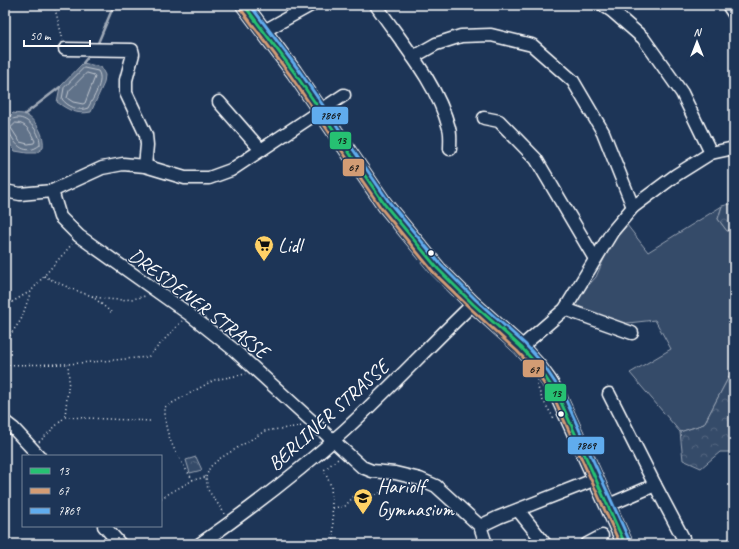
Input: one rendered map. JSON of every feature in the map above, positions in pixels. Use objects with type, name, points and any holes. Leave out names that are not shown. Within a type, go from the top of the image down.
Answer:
[{"type":"main road","points":[[244,5],[294,72],[385,205],[438,269],[473,304],[521,347],[549,381],[559,398],[609,505],[625,544]]},
{"type":"street","points":[[264,31],[311,5]]},
{"type":"street","points":[[376,5],[413,57],[440,104],[449,129],[450,149]]},
{"type":"street","points":[[603,5],[643,38],[682,92],[711,153]]},
{"type":"street","points":[[728,5],[734,14]]},
{"type":"street","points":[[413,57],[436,44],[461,36],[491,35],[532,45],[573,81],[603,132],[633,207]]},
{"type":"street","points":[[65,49],[132,50],[133,54],[126,80],[126,93],[146,135],[147,145],[145,166]]},
{"type":"street","points":[[5,191],[20,194],[52,191],[102,168],[123,164],[145,166],[185,178],[209,178],[231,170],[344,95]]},
{"type":"street","points":[[219,102],[261,150]]},
{"type":"street","points":[[484,118],[499,121],[536,159],[595,259]]},
{"type":"street","points":[[521,347],[565,309],[612,232],[633,207],[676,175],[711,153],[734,148]]},
{"type":"street","name":"DRESDENER STRASSE","points":[[52,191],[60,217],[78,236],[188,314],[233,349],[362,467],[372,471],[396,473],[420,479],[436,486],[480,526]]},
{"type":"street","name":"BERLINER STRASSE","points":[[200,544],[214,540],[232,522],[291,476],[333,440],[473,304]]},
{"type":"street","points":[[565,309],[632,333]]},
{"type":"street","points":[[609,394],[683,538]]},
{"type":"street","points":[[5,422],[14,429],[36,452]]},
{"type":"street","points":[[486,544],[480,526],[499,517],[596,479]]},
{"type":"street","points":[[609,505],[655,485]]},
{"type":"street","points":[[518,510],[545,544]]},
{"type":"street","points":[[105,527],[120,544]]},
{"type":"street","points":[[587,544],[602,536]]},
{"type":"path","points":[[54,5],[65,49]]},
{"type":"path","points":[[5,306],[31,291],[78,236]]},
{"type":"path","points":[[44,276],[77,291],[113,300],[131,300],[147,295],[155,290]]},
{"type":"path","points":[[5,342],[21,320],[31,291]]},
{"type":"path","points":[[91,295],[112,313]]},
{"type":"path","points":[[5,365],[68,364],[148,357],[188,314]]},
{"type":"path","points":[[36,452],[65,417],[69,380],[68,364]]},
{"type":"path","points":[[193,480],[174,447],[166,427],[165,407],[214,380],[249,374],[257,370]]},
{"type":"path","points":[[65,417],[150,421]]},
{"type":"path","points":[[232,522],[208,490],[206,477],[210,467],[219,459],[265,431],[305,425],[312,420]]},
{"type":"path","points":[[334,544],[331,486],[324,470],[346,453]]},
{"type":"path","points":[[162,497],[193,480],[206,477]]},
{"type":"path","points":[[333,508],[344,506],[355,495],[377,495],[381,492]]},
{"type":"green space","points":[[734,203],[734,229],[727,231],[718,219],[722,206]]},
{"type":"green space","points":[[722,206],[718,219],[727,231],[734,229],[734,367],[704,424],[680,432],[630,373],[671,349],[655,320],[619,324],[577,309],[576,299],[596,277],[610,245],[627,225],[648,252]]},
{"type":"green space","points":[[734,367],[734,452],[720,452],[701,468],[683,460],[680,432],[704,424]]},
{"type":"green space","points":[[196,457],[202,470],[190,473],[186,460]]},
{"type":"water","points":[[83,63],[101,67],[105,75],[104,83],[91,112],[86,113],[69,109],[57,102],[60,87]]},
{"type":"water","points":[[13,113],[26,115],[37,125],[43,139],[43,148],[36,153],[15,151],[7,140],[5,121]]},
{"type":"waterway","points":[[98,43],[114,5]]},
{"type":"waterway","points":[[83,63],[87,58]]},
{"type":"waterway","points":[[25,114],[60,87]]},
{"type":"transit line","name":"13","points":[[244,5],[294,72],[385,205],[438,269],[473,304],[521,347],[538,366],[559,398],[625,544]]},
{"type":"transit line","name":"7869","points":[[250,5],[298,69],[389,202],[442,266],[476,300],[525,344],[542,363],[564,396],[630,542]]},
{"type":"transit line","name":"67","points":[[240,8],[290,75],[381,208],[434,273],[517,351],[534,369],[555,400],[620,544]]},
{"type":"place","name":"Lidl","points":[[264,262]]},
{"type":"place","name":"Hariolf Gymnasium","points":[[363,515]]}]
